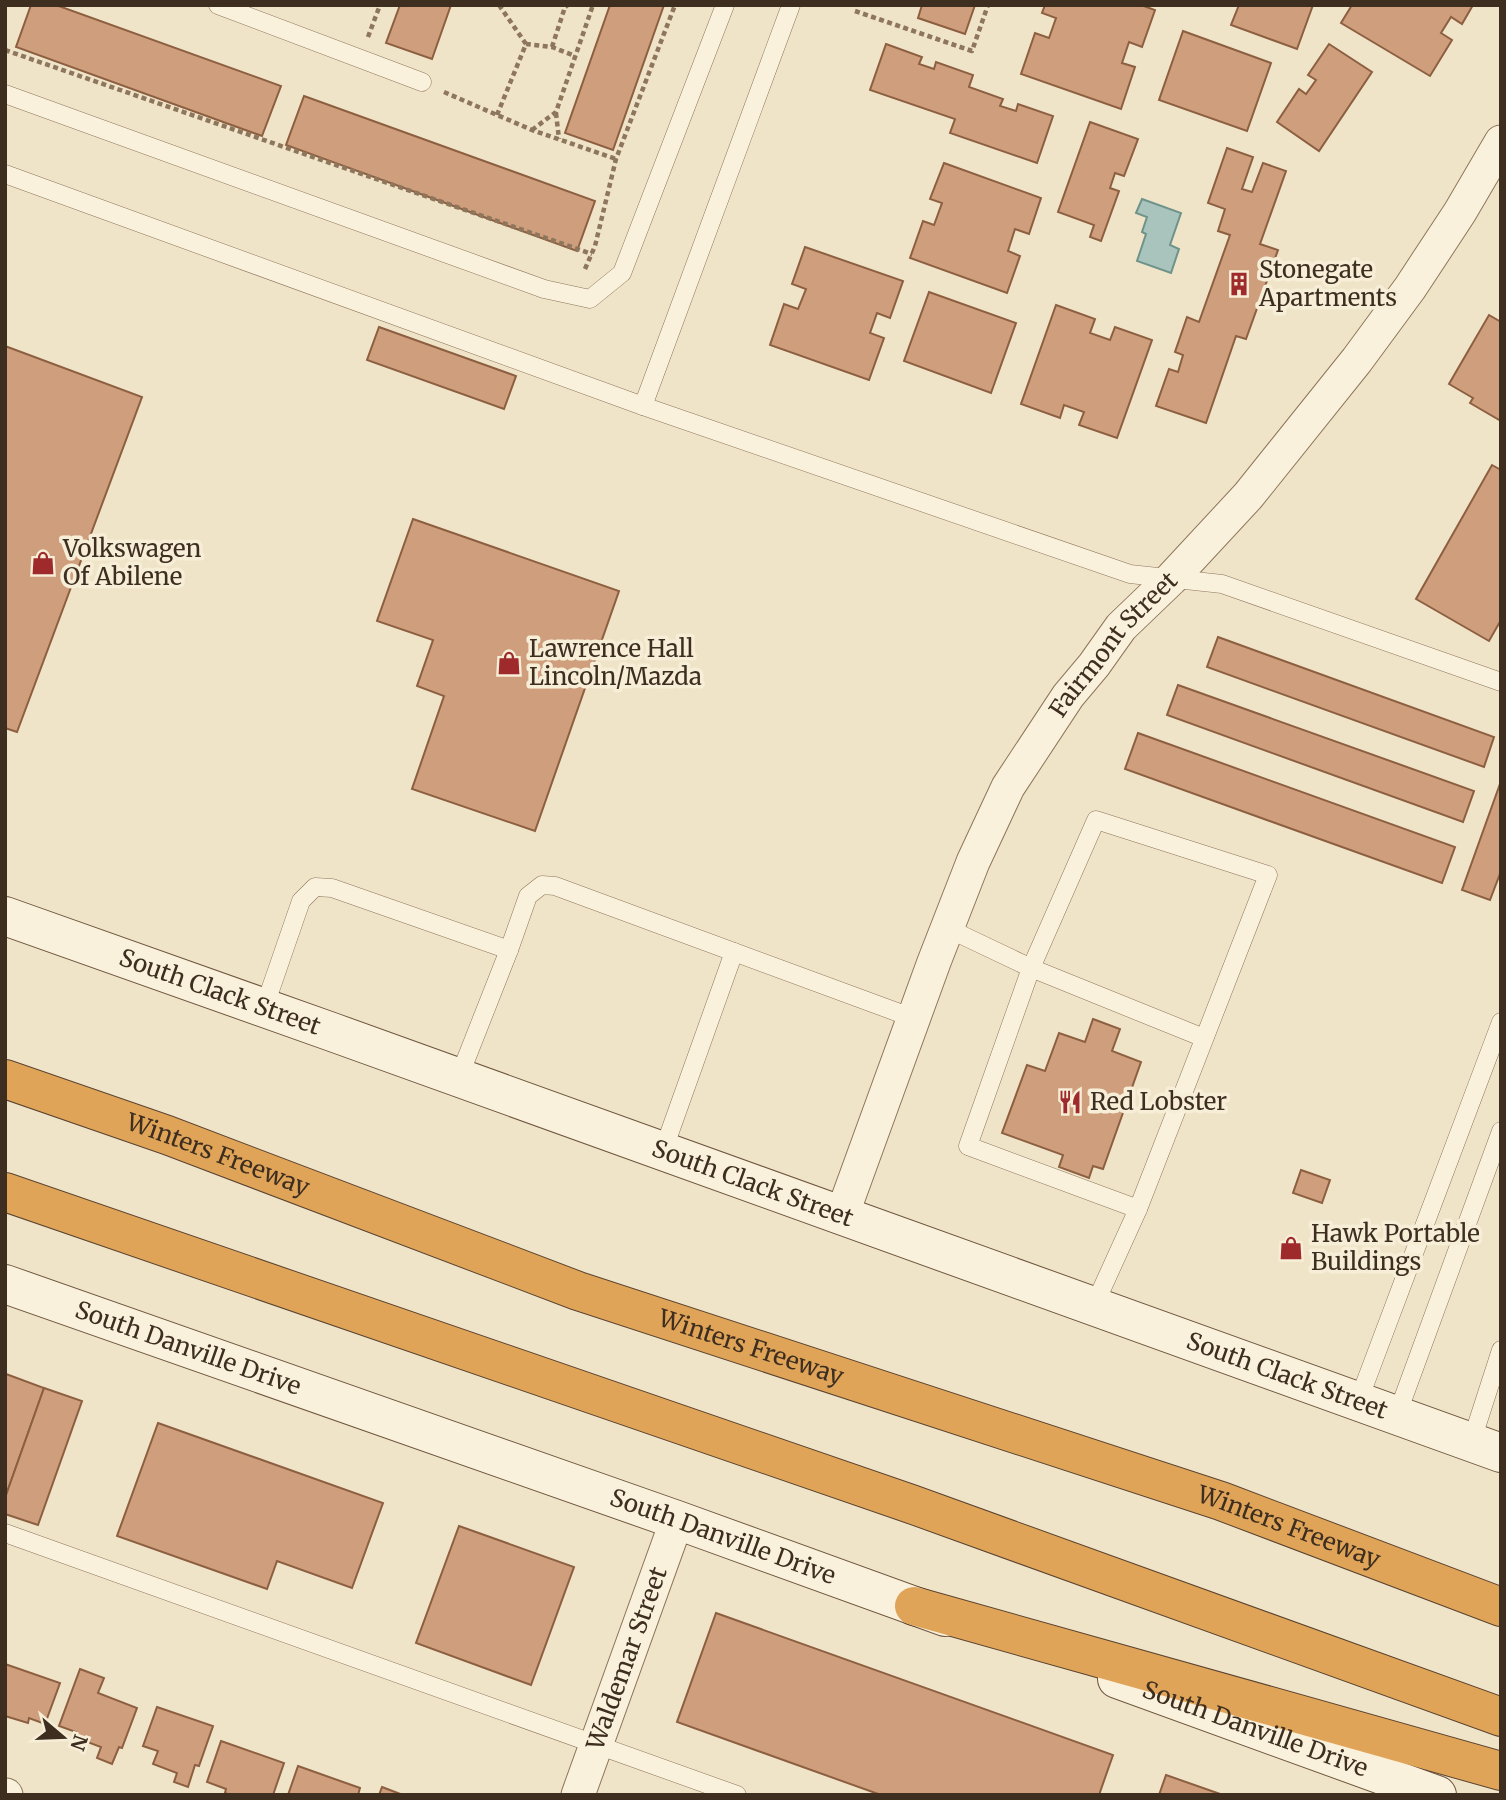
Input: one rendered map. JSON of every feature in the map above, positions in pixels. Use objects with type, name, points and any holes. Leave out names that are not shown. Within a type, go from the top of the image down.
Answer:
[{"type":"highway","name":"Winters Freeway","points":[[5,1079],[167,1135],[578,1291],[1221,1501],[1501,1607]]},
{"type":"highway","points":[[5,1192],[911,1504],[1501,1717]]},
{"type":"highway","points":[[914,1606],[1501,1771]]},
{"type":"main road","name":"South Clack Street","points":[[5,916],[1486,1448]]},
{"type":"main road","name":"South Danville Drive","points":[[5,1284],[677,1520],[1437,1795]]},
{"type":"street","name":"Fairmont Street","points":[[842,1215],[972,862],[1008,787],[1068,696],[1121,627],[1171,579],[1248,496],[1357,360],[1410,288],[1498,154]]},
{"type":"street","name":"Waldemar Street","points":[[578,1795],[677,1520]]},
{"type":"lane","points":[[218,5],[422,82]]},
{"type":"lane","points":[[5,94],[544,289],[590,299],[622,273],[725,5]]},
{"type":"lane","points":[[643,406],[791,5]]},
{"type":"lane","points":[[5,174],[643,406],[1130,574],[1222,584],[1501,682]]},
{"type":"lane","points":[[1094,1306],[1138,1209],[1268,875],[1096,820],[1031,968],[968,1146],[1138,1209]]},
{"type":"lane","points":[[459,1077],[528,896],[542,885],[555,886],[913,1018]]},
{"type":"lane","points":[[264,1008],[300,901],[315,887],[332,888],[509,950]]},
{"type":"lane","points":[[947,928],[1031,968],[1204,1038]]},
{"type":"lane","points":[[663,1151],[734,952]]},
{"type":"lane","points":[[1358,1402],[1501,1022]]},
{"type":"lane","points":[[1397,1415],[1501,1131]]},
{"type":"lane","points":[[1486,1448],[1501,1350]]},
{"type":"lane","points":[[5,1533],[737,1795]]},
{"type":"path","points":[[499,5],[526,44],[552,47],[575,56]]},
{"type":"path","points":[[559,139],[556,112],[593,5]]},
{"type":"path","points":[[574,295],[592,254],[615,159],[675,5]]},
{"type":"path","points":[[855,11],[972,51],[988,5]]},
{"type":"path","points":[[552,47],[566,6]]},
{"type":"path","points":[[496,115],[526,44]]},
{"type":"path","points":[[5,50],[592,254]]},
{"type":"path","points":[[422,82],[532,131],[615,159]]},
{"type":"path","points":[[532,131],[556,112]]},
{"type":"water","points":[[1142,199],[1181,213],[1170,245],[1179,249],[1171,273],[1137,261],[1146,234],[1142,232],[1147,217],[1136,213]]},
{"type":"building","points":[[31,5],[56,5],[281,86],[262,136],[16,47]]},
{"type":"building","points":[[400,5],[451,5],[432,59],[386,43]]},
{"type":"building","points":[[610,5],[664,5],[613,150],[565,133]]},
{"type":"building","points":[[922,5],[975,5],[965,34],[918,18]]},
{"type":"building","points":[[1045,5],[1141,5],[1155,10],[1142,47],[1129,42],[1122,63],[1135,67],[1121,109],[1021,74],[1035,33],[1049,38],[1056,18],[1042,13]]},
{"type":"building","points":[[1239,5],[1313,5],[1297,49],[1231,25]]},
{"type":"building","points":[[1352,5],[1473,5],[1462,24],[1451,17],[1441,33],[1452,40],[1430,76],[1341,23]]},
{"type":"building","points":[[1183,31],[1271,63],[1247,131],[1159,100]]},
{"type":"building","points":[[886,44],[922,57],[919,64],[934,69],[936,62],[973,75],[969,87],[1003,99],[1000,106],[1016,111],[1018,104],[1053,116],[1037,163],[950,133],[955,119],[870,90]]},
{"type":"building","points":[[1329,44],[1372,72],[1319,151],[1277,122],[1299,89],[1306,94],[1316,80],[1308,75]]},
{"type":"building","points":[[304,96],[595,201],[577,251],[286,145]]},
{"type":"building","points":[[1090,122],[1138,139],[1124,176],[1115,173],[1110,188],[1119,191],[1101,241],[1090,237],[1094,225],[1058,212]]},
{"type":"building","name":"Stonegate Apartments","points":[[1227,148],[1253,157],[1242,189],[1252,192],[1263,163],[1286,171],[1260,244],[1278,250],[1246,339],[1236,336],[1206,423],[1156,406],[1169,369],[1178,372],[1183,355],[1175,352],[1187,317],[1199,322],[1230,235],[1218,231],[1225,209],[1208,203]]},
{"type":"building","points":[[944,163],[1041,198],[1029,234],[1015,229],[1008,251],[1020,256],[1007,293],[910,258],[923,221],[934,225],[942,203],[930,199]]},
{"type":"building","points":[[805,247],[903,281],[890,318],[877,313],[870,333],[884,338],[869,380],[770,345],[784,304],[798,309],[806,289],[792,284]]},
{"type":"building","points":[[929,292],[1016,323],[991,393],[904,361]]},
{"type":"building","points":[[1056,305],[1095,319],[1090,333],[1110,340],[1115,327],[1152,340],[1117,438],[1079,425],[1084,412],[1064,405],[1060,418],[1021,404]]},
{"type":"building","points":[[1489,315],[1501,322],[1501,421],[1470,403],[1473,398],[1449,384]]},
{"type":"building","points":[[379,327],[516,376],[504,409],[367,360]]},
{"type":"building","name":"Volkswagen Of Abilene","points":[[5,346],[142,397],[17,732],[5,728]]},
{"type":"building","points":[[1492,465],[1501,470],[1501,620],[1489,641],[1416,599]]},
{"type":"building","name":"Lawrence Hall Lincoln/Mazda","points":[[413,519],[619,591],[535,831],[412,789],[444,696],[417,686],[433,640],[377,621]]},
{"type":"building","points":[[1218,637],[1494,737],[1484,767],[1207,667]]},
{"type":"building","points":[[1178,685],[1474,791],[1463,822],[1167,715]]},
{"type":"building","points":[[1138,733],[1455,847],[1442,883],[1125,769]]},
{"type":"building","points":[[1501,781],[1501,871],[1490,900],[1462,890]]},
{"type":"building","name":"Red Lobster","points":[[1093,1019],[1120,1029],[1112,1051],[1141,1062],[1103,1169],[1093,1166],[1089,1178],[1059,1167],[1063,1155],[1002,1133],[1027,1065],[1045,1071],[1059,1033],[1085,1042]]},
{"type":"building","points":[[1301,1170],[1330,1180],[1322,1203],[1293,1193]]},
{"type":"building","points":[[6,1374],[44,1388],[5,1498],[5,1377]]},
{"type":"building","points":[[44,1388],[82,1401],[38,1525],[5,1514],[5,1498]]},
{"type":"building","points":[[158,1423],[383,1503],[352,1588],[277,1561],[267,1589],[117,1536]]},
{"type":"building","points":[[459,1526],[574,1567],[531,1685],[416,1643]]},
{"type":"building","points":[[716,1613],[1113,1755],[1099,1795],[881,1795],[677,1722]]},
{"type":"building","points":[[5,1664],[60,1683],[45,1724],[29,1718],[28,1723],[5,1716]]},
{"type":"building","points":[[80,1669],[104,1678],[98,1693],[137,1708],[122,1748],[119,1747],[112,1764],[97,1758],[101,1747],[74,1737],[76,1732],[59,1726]]},
{"type":"building","points":[[157,1707],[213,1726],[199,1766],[195,1765],[188,1787],[174,1782],[177,1773],[153,1764],[158,1751],[143,1746]]},
{"type":"building","points":[[221,1741],[284,1763],[273,1795],[230,1795],[225,1793],[226,1789],[207,1782]]},
{"type":"building","points":[[298,1766],[360,1788],[358,1795],[288,1795]]},
{"type":"building","points":[[1166,1775],[1223,1795],[1159,1795]]},
{"type":"building","points":[[382,1787],[403,1795],[379,1795]]},
{"type":"place","name":"Stonegate Apartments","points":[[1239,284]]},
{"type":"place","name":"Volkswagen Of Abilene","points":[[43,563]]},
{"type":"place","name":"Lawrence Hall Lincoln/Mazda","points":[[509,663]]},
{"type":"place","name":"Red Lobster","points":[[1070,1102]]},
{"type":"place","name":"Hawk Portable Buildings","points":[[1291,1248]]}]
